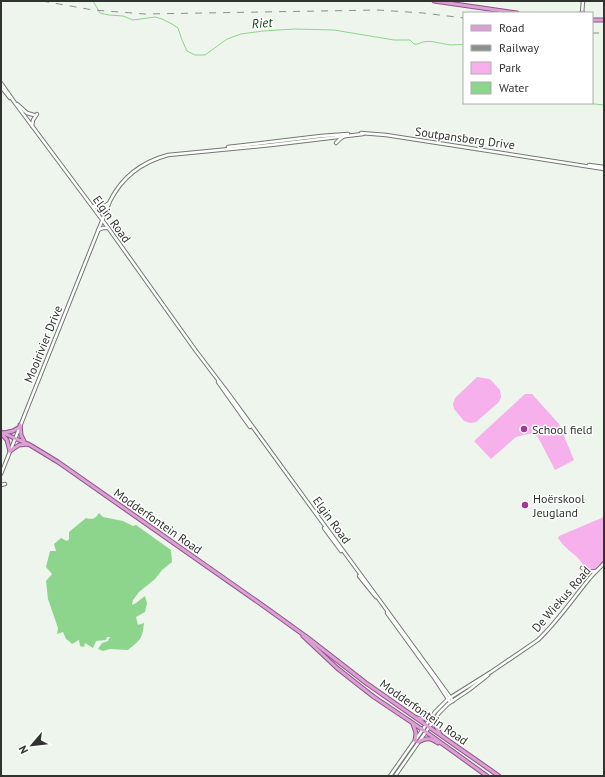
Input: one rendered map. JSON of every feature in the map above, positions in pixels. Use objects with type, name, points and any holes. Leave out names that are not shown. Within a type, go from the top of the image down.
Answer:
[{"type":"main road","points":[[434,1],[510,12]]},
{"type":"main road","points":[[593,20],[604,20]]},
{"type":"main road","points":[[24,442],[21,435],[20,426],[12,431],[2,432],[7,440],[10,451],[19,446],[28,444]]},
{"type":"main road","name":"Modderfontein Road","points":[[2,432],[15,437],[58,462],[265,607],[308,638],[350,672],[499,776]]},
{"type":"main road","name":"Modderfontein Road","points":[[300,633],[346,675],[374,697],[424,730],[488,776]]},
{"type":"main road","points":[[415,718],[423,719],[433,717],[437,730],[442,737]]},
{"type":"main road","points":[[412,722],[416,733],[417,742],[432,739],[464,759]]},
{"type":"street","points":[[582,12],[583,1]]},
{"type":"street","name":"Elgin Road","points":[[1,83],[109,229],[229,398],[451,701]]},
{"type":"street","name":"Elgin Road","points":[[1,87],[12,99]]},
{"type":"street","points":[[15,103],[28,113],[35,114],[32,126]]},
{"type":"street","name":"Soutpansberg Drive","points":[[102,220],[116,190],[124,180],[137,169],[157,158],[168,155],[242,146],[363,134]]},
{"type":"street","name":"Soutpansberg Drive","points":[[247,146],[328,136],[363,134],[386,135],[604,168]]},
{"type":"street","points":[[336,143],[345,136]]},
{"type":"street","points":[[91,205],[99,208],[103,207],[110,201]]},
{"type":"street","name":"Mooirivier Drive","points":[[1,474],[102,220]]},
{"type":"street","points":[[98,230],[103,228],[109,229]]},
{"type":"street","name":"Elgin Road","points":[[196,351],[383,605],[449,698]]},
{"type":"street","points":[[224,397],[229,398]]},
{"type":"street","points":[[1,485],[5,484]]},
{"type":"street","name":"De Wiekus Road","points":[[417,742],[439,707],[449,698],[491,672],[541,637],[604,563]]},
{"type":"street","points":[[582,568],[590,572],[597,571]]},
{"type":"street","name":"De Wiekus Road","points":[[433,717],[451,701],[478,683],[491,672]]},
{"type":"street","points":[[390,776],[417,742]]},
{"type":"street","points":[[395,776],[417,742]]},
{"type":"green space","points":[[477,377],[490,379],[500,390],[501,397],[499,402],[476,422],[470,423],[464,421],[454,409],[453,404],[455,398]]},
{"type":"green space","name":"School field","points":[[525,394],[532,394],[559,424],[574,460],[555,470],[538,437],[532,433],[516,437],[491,459],[474,441]]},
{"type":"green space","points":[[604,517],[604,561],[596,570],[591,571],[564,546],[558,538],[559,536]]},
{"type":"water","points":[[99,513],[103,517],[123,521],[133,526],[136,525],[171,550],[172,562],[139,592],[133,600],[132,605],[145,596],[147,603],[145,612],[136,617],[138,625],[144,623],[141,636],[138,641],[128,650],[110,649],[103,651],[98,649],[102,643],[108,641],[110,637],[107,637],[106,640],[96,641],[93,648],[85,643],[84,647],[80,646],[79,640],[72,644],[66,639],[63,632],[57,634],[58,628],[48,599],[46,581],[52,574],[46,567],[50,551],[56,551],[54,544],[61,538],[67,541],[69,539],[69,532],[86,518],[94,518]]},
{"type":"waterway","name":"Riet","points":[[93,1],[100,13],[123,16],[133,20],[155,17],[172,24],[178,28],[187,51],[195,55],[205,55],[227,39],[241,34],[294,29],[334,30],[394,40],[410,40],[414,44],[430,41],[451,45],[463,45]]},
{"type":"waterway","name":"Riet","points":[[593,104],[604,105]]},
{"type":"railway","points":[[42,1],[93,10],[145,14],[378,10],[463,18]]},
{"type":"railway","points":[[593,33],[604,33]]},
{"type":"place","name":"School field","points":[[524,429]]},
{"type":"place","name":"Hoërskool Jeugland","points":[[525,505]]}]
